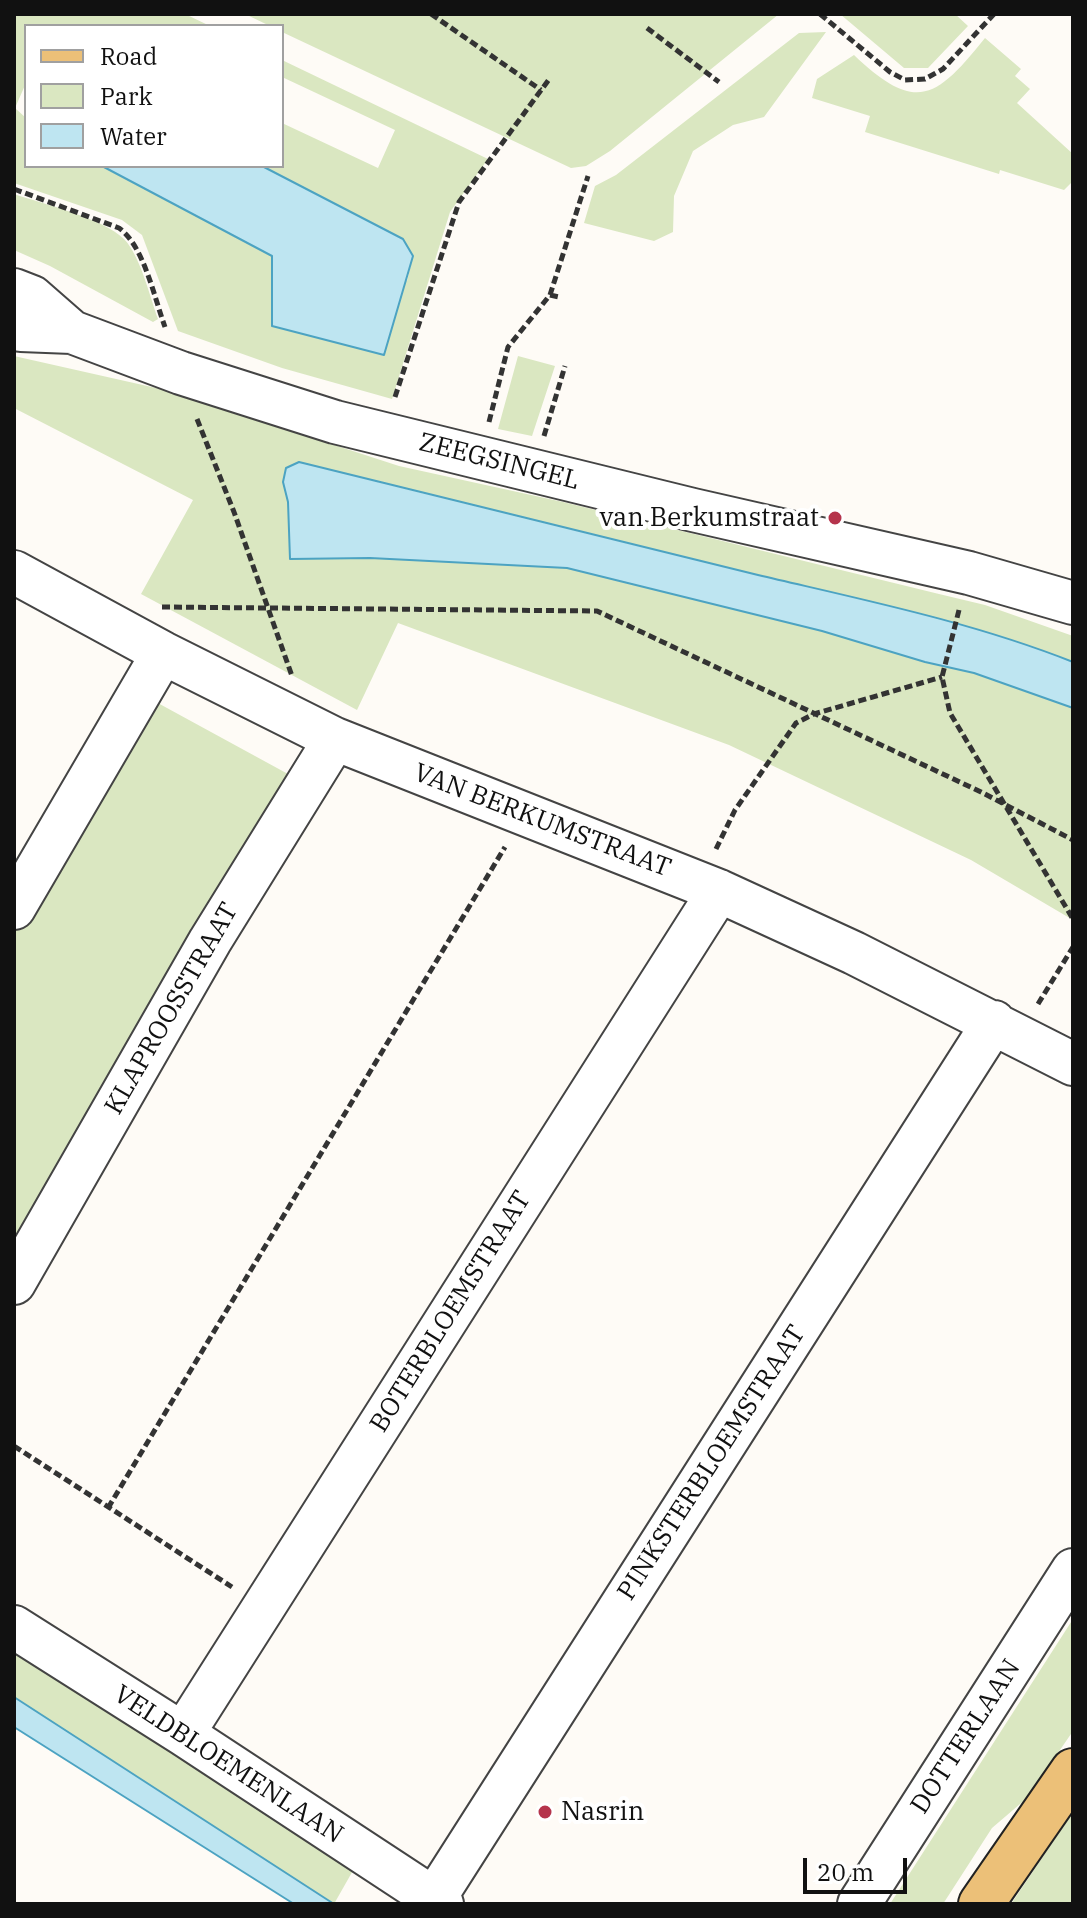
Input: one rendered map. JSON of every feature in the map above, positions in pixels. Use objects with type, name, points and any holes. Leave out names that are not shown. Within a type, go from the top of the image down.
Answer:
[{"type":"main road","points":[[981,1904],[1073,1771]]},
{"type":"street","name":"ZEEGSINGEL","points":[[14,290],[32,297],[72,332]]},
{"type":"street","name":"ZEEGSINGEL","points":[[14,327],[72,332],[181,373],[335,422],[969,573],[1073,603]]},
{"type":"street","name":"VAN BERKUMSTRAAT","points":[[14,572],[163,653],[324,733],[709,887],[854,953],[1073,1064]]},
{"type":"street","points":[[14,908],[163,653]]},
{"type":"street","name":"KLAPROOSSTRAAT","points":[[14,1283],[210,941],[324,733]]},
{"type":"street","name":"BOTERBLOEMSTRAAT","points":[[183,1734],[709,887]]},
{"type":"street","name":"PINKSTERBLOEMSTRAAT","points":[[436,1902],[1007,1029]]},
{"type":"street","name":"DOTTERLAAN","points":[[859,1904],[1073,1570]]},
{"type":"street","name":"VELDBLOEMENLAAN","points":[[14,1627],[183,1734],[436,1902]]},
{"type":"path","points":[[431,14],[541,90]]},
{"type":"path","points":[[820,14],[890,72],[905,80],[925,79],[943,69],[994,14]]},
{"type":"path","points":[[647,28],[719,82]]},
{"type":"path","points":[[384,434],[459,202],[550,78]]},
{"type":"path","points":[[481,458],[508,347],[550,295],[588,176]]},
{"type":"path","points":[[14,189],[119,228],[129,235],[137,248],[267,609],[324,733]]},
{"type":"path","points":[[550,295],[559,297]]},
{"type":"path","points":[[533,471],[565,366]]},
{"type":"path","points":[[960,605],[942,677],[950,713],[1073,919]]},
{"type":"path","points":[[155,606],[597,611],[1004,804],[1073,840]]},
{"type":"path","points":[[709,887],[735,810],[796,723],[814,714],[942,677]]},
{"type":"path","points":[[108,1508],[525,814]]},
{"type":"path","points":[[1007,1029],[1073,947]]},
{"type":"path","points":[[14,1446],[263,1607]]},
{"type":"green space","points":[[14,14],[185,14],[206,24],[24,24],[24,88],[15,108],[24,116],[24,168],[106,168],[272,256],[407,281],[413,256],[403,239],[266,168],[284,168],[284,124],[378,168],[395,130],[284,78],[284,61],[488,159],[450,212],[392,399],[282,368],[178,331],[142,235],[122,220],[14,183]]},
{"type":"green space","points":[[245,14],[779,14],[610,151],[586,166],[571,168],[284,33],[284,24],[266,24]]},
{"type":"green space","points":[[840,14],[955,14],[968,26],[928,68],[904,68]]},
{"type":"green space","points":[[826,32],[764,117],[733,125],[693,151],[674,196],[673,232],[654,241],[584,223],[595,186],[616,175],[799,33]]},
{"type":"green space","points":[[985,38],[1021,69],[1015,76],[1030,89],[1017,103],[1073,154],[1073,181],[1064,190],[1000,170],[999,174],[865,132],[870,116],[812,98],[817,79],[854,55],[894,86],[910,92],[924,92],[953,75]]},
{"type":"green space","points":[[14,194],[88,218],[124,239],[140,266],[158,319],[153,322],[14,250]]},
{"type":"green space","points":[[14,356],[165,390],[399,466],[563,502],[985,605],[1073,636],[1073,662],[996,635],[917,613],[300,462],[286,468],[283,482],[288,502],[291,559],[370,558],[567,568],[822,631],[925,662],[974,673],[1073,708],[1073,920],[971,860],[729,745],[398,623],[357,710],[141,594],[193,500],[14,408]]},
{"type":"green space","points":[[518,356],[555,366],[532,436],[498,429]]},
{"type":"green space","points":[[145,696],[288,774],[288,780],[14,1266],[14,930]]},
{"type":"green space","points":[[1073,1619],[1073,1731],[1027,1798],[992,1828],[943,1904],[890,1904]]},
{"type":"green space","points":[[14,1648],[355,1867],[334,1904],[14,1697]]},
{"type":"green space","points":[[1073,1812],[1073,1904],[1011,1904]]},
{"type":"water","points":[[106,168],[266,168],[403,239],[413,256],[384,355],[272,326],[272,256]]},
{"type":"water","points":[[299,462],[878,603],[996,635],[1073,662],[1073,708],[974,673],[925,662],[822,631],[567,568],[370,558],[290,559],[288,502],[283,482],[286,468]]},
{"type":"water","points":[[14,1697],[334,1904],[294,1904],[14,1727]]},
{"type":"place","name":"van Berkumstraat","points":[[835,518]]},
{"type":"place","name":"Nasrin","points":[[545,1812]]}]
